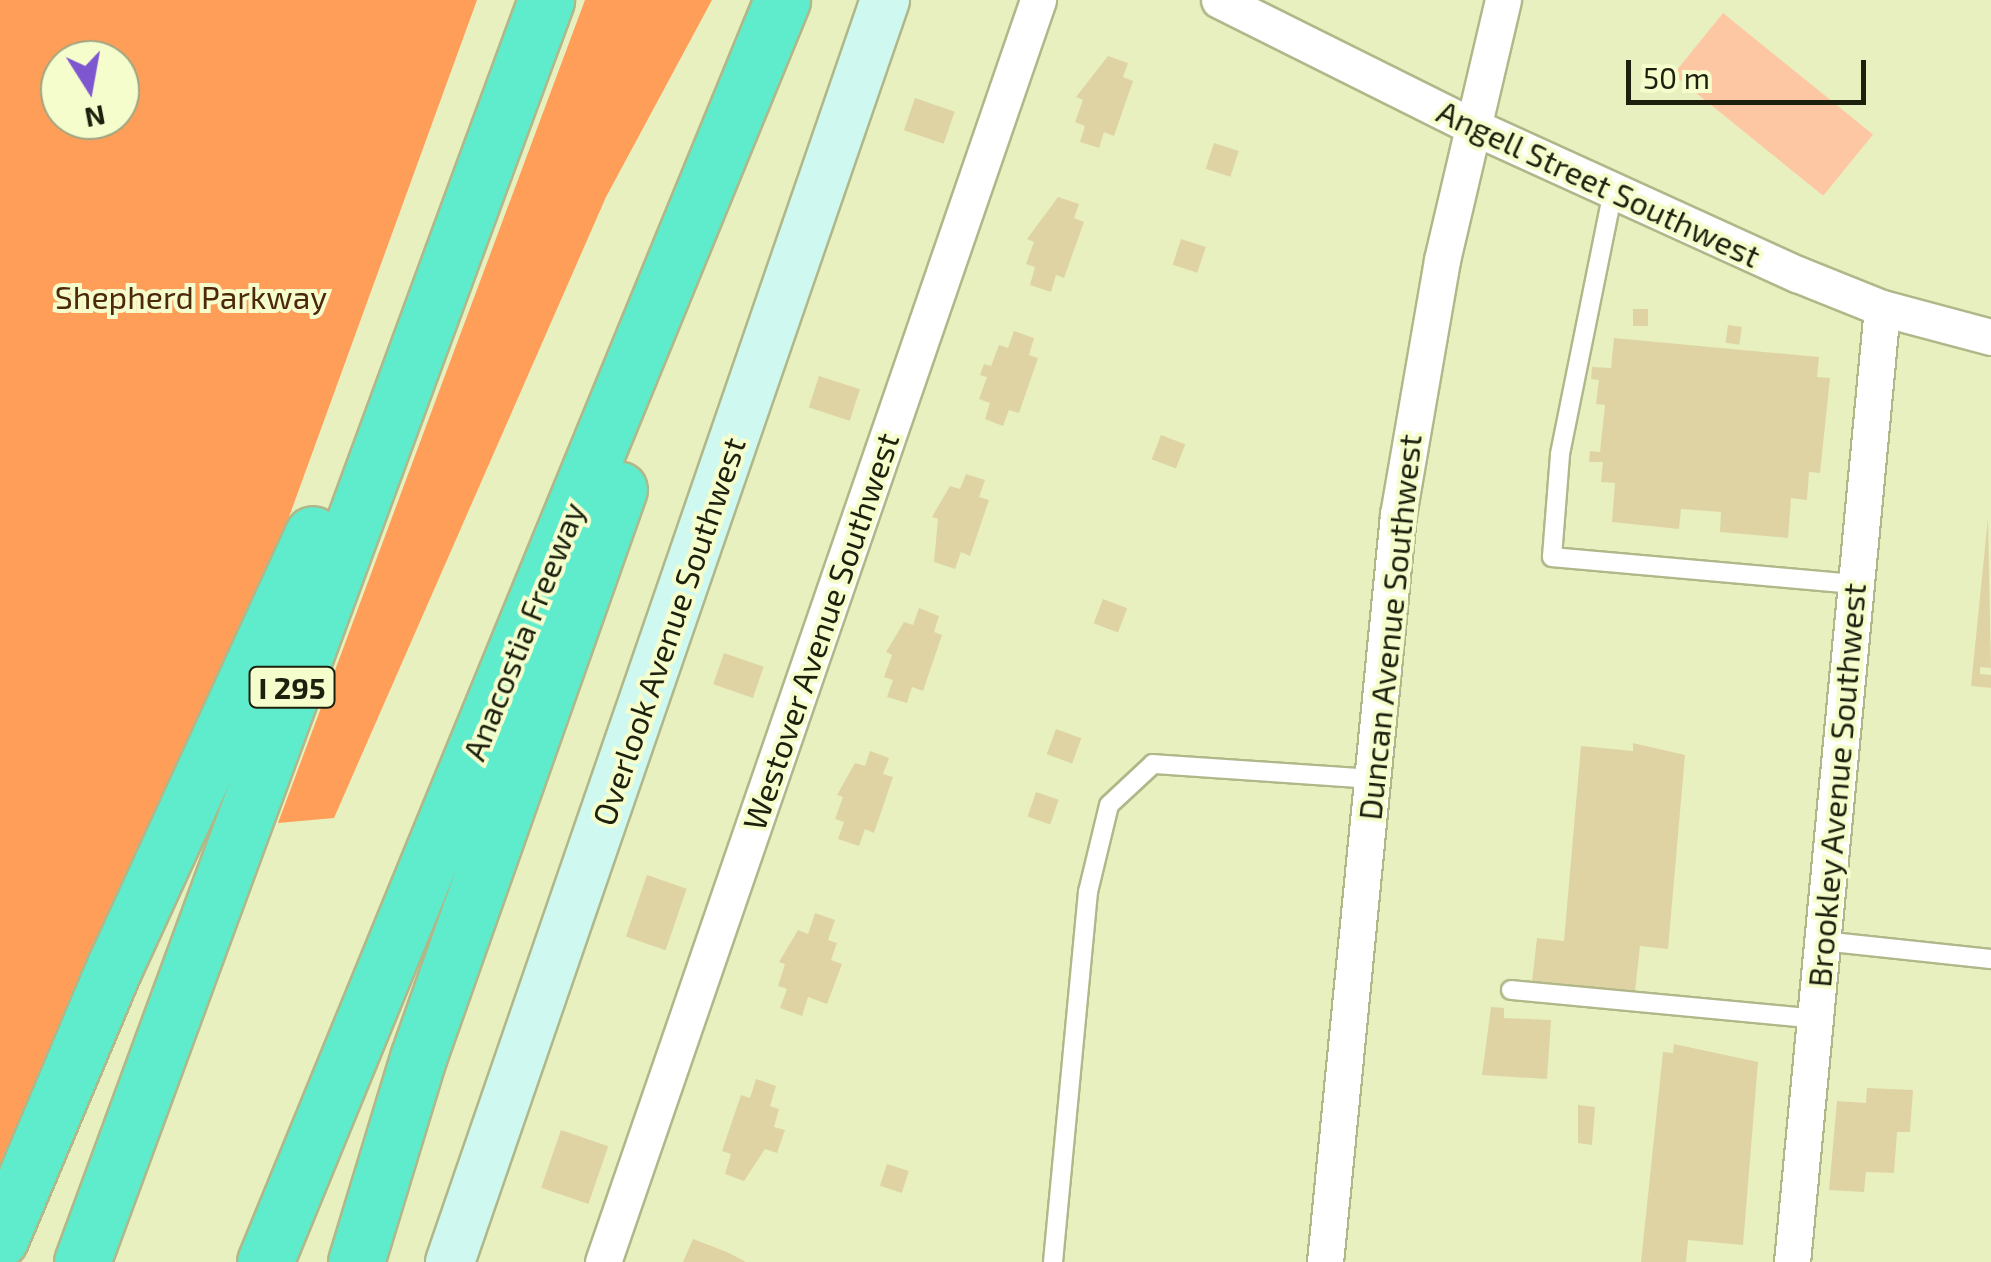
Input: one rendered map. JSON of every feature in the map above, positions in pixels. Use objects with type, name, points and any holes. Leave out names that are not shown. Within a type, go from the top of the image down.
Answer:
[{"type":"highway","name":"I 295","points":[[82,1262],[546,0]]},
{"type":"highway","name":"Anacostia Freeway","points":[[266,1262],[782,0]]},
{"type":"highway","points":[[0,1240],[114,968],[314,531],[404,306],[504,114]]},
{"type":"highway","points":[[356,1262],[418,1058],[643,423],[682,242]]},
{"type":"street","name":"Overlook Avenue Southwest","points":[[450,1262],[885,0]]},
{"type":"street","name":"Westover Avenue Southwest","points":[[603,1262],[1038,0]]},
{"type":"street","name":"Angell Street Southwest","points":[[1219,0],[1474,127],[1882,308],[1991,338]]},
{"type":"street","name":"Duncan Avenue Southwest","points":[[1325,1262],[1371,779],[1415,403],[1503,0]]},
{"type":"street","name":"Brookley Avenue Southwest","points":[[1792,1262],[1882,308]]},
{"type":"lane","points":[[1613,190],[1560,455],[1552,557],[1854,584]]},
{"type":"lane","points":[[1053,1262],[1088,892],[1109,805],[1153,764],[1371,779]]},
{"type":"lane","points":[[1822,941],[1991,958]]},
{"type":"lane","points":[[1511,990],[1815,1019]]},
{"type":"shaded area","points":[[1723,13],[1873,134],[1823,196],[1673,74]]},
{"type":"green space","name":"Shepherd Parkway","points":[[0,0],[477,0],[18,1262],[0,1262]]},
{"type":"green space","points":[[585,0],[712,0],[606,197],[334,818],[278,823]]},
{"type":"building","points":[[1108,56],[1128,63],[1123,77],[1133,81],[1114,136],[1104,132],[1099,148],[1080,142],[1085,126],[1075,122],[1083,100],[1076,97]]},
{"type":"building","points":[[915,98],[955,112],[944,144],[904,130]]},
{"type":"building","points":[[1214,143],[1239,151],[1230,177],[1206,169]]},
{"type":"building","points":[[1058,197],[1079,204],[1074,218],[1084,222],[1064,278],[1056,275],[1051,292],[1030,285],[1035,267],[1026,264],[1034,242],[1027,239]]},
{"type":"building","points":[[1181,239],[1206,247],[1197,273],[1173,265]]},
{"type":"building","points":[[1633,309],[1648,309],[1648,326],[1633,326]]},
{"type":"building","points":[[1728,325],[1742,327],[1739,345],[1725,343]]},
{"type":"building","points":[[1014,331],[1034,338],[1029,355],[1038,358],[1019,413],[1009,410],[1003,426],[985,419],[990,403],[979,399],[987,377],[980,375],[984,364],[991,366],[999,345],[1008,348]]},
{"type":"building","points":[[1614,338],[1819,357],[1817,377],[1830,378],[1820,473],[1809,472],[1807,500],[1791,498],[1788,538],[1720,532],[1721,512],[1681,509],[1679,529],[1612,522],[1615,483],[1601,482],[1603,462],[1589,462],[1590,451],[1600,452],[1605,405],[1596,404],[1599,380],[1591,379],[1592,367],[1611,368]]},
{"type":"building","points":[[819,376],[860,389],[850,421],[809,407]]},
{"type":"building","points":[[1161,435],[1185,444],[1176,469],[1152,459]]},
{"type":"building","points":[[966,474],[985,480],[979,497],[989,500],[970,556],[961,552],[955,569],[934,562],[938,519],[932,517],[950,486],[960,489]]},
{"type":"building","points":[[1988,518],[1991,668],[1980,667],[1980,674],[1991,675],[1991,688],[1971,686]]},
{"type":"building","points":[[1103,599],[1127,608],[1118,633],[1094,623]]},
{"type":"building","points":[[919,608],[939,616],[934,632],[942,635],[923,691],[912,687],[907,703],[887,697],[893,680],[884,677],[892,655],[886,652],[904,622],[913,625]]},
{"type":"building","points":[[724,653],[764,667],[753,698],[713,684]]},
{"type":"building","points":[[1056,729],[1081,738],[1072,764],[1047,754]]},
{"type":"building","points":[[1633,743],[1685,755],[1668,949],[1640,946],[1635,992],[1532,982],[1537,938],[1564,941],[1581,746],[1633,751]]},
{"type":"building","points":[[870,751],[889,758],[883,774],[893,777],[874,833],[865,829],[859,846],[838,839],[844,822],[835,819],[843,797],[837,795],[855,763],[865,766]]},
{"type":"building","points":[[1036,792],[1059,800],[1050,824],[1028,817]]},
{"type":"building","points":[[647,875],[687,889],[666,950],[626,936]]},
{"type":"building","points":[[815,913],[835,920],[828,940],[837,943],[831,960],[842,964],[827,1004],[808,997],[802,1016],[780,1008],[787,989],[778,986],[785,964],[779,962],[798,930],[808,934]]},
{"type":"building","points":[[1491,1007],[1504,1008],[1504,1018],[1551,1020],[1547,1079],[1482,1075]]},
{"type":"building","points":[[1674,1044],[1758,1062],[1743,1245],[1688,1240],[1686,1262],[1641,1262],[1663,1052],[1673,1053]]},
{"type":"building","points":[[756,1079],[776,1086],[770,1106],[779,1109],[774,1127],[785,1130],[777,1153],[765,1149],[744,1181],[725,1174],[731,1154],[722,1151],[741,1095],[750,1098]]},
{"type":"building","points":[[1867,1088],[1913,1090],[1910,1132],[1897,1132],[1894,1173],[1866,1172],[1864,1192],[1829,1190],[1837,1101],[1866,1103]]},
{"type":"building","points":[[1578,1105],[1595,1107],[1592,1145],[1578,1143]]},
{"type":"building","points":[[561,1130],[608,1146],[588,1204],[541,1188]]},
{"type":"building","points":[[887,1164],[909,1171],[902,1193],[880,1186]]},
{"type":"building","points":[[693,1239],[727,1252],[746,1262],[683,1262]]}]
